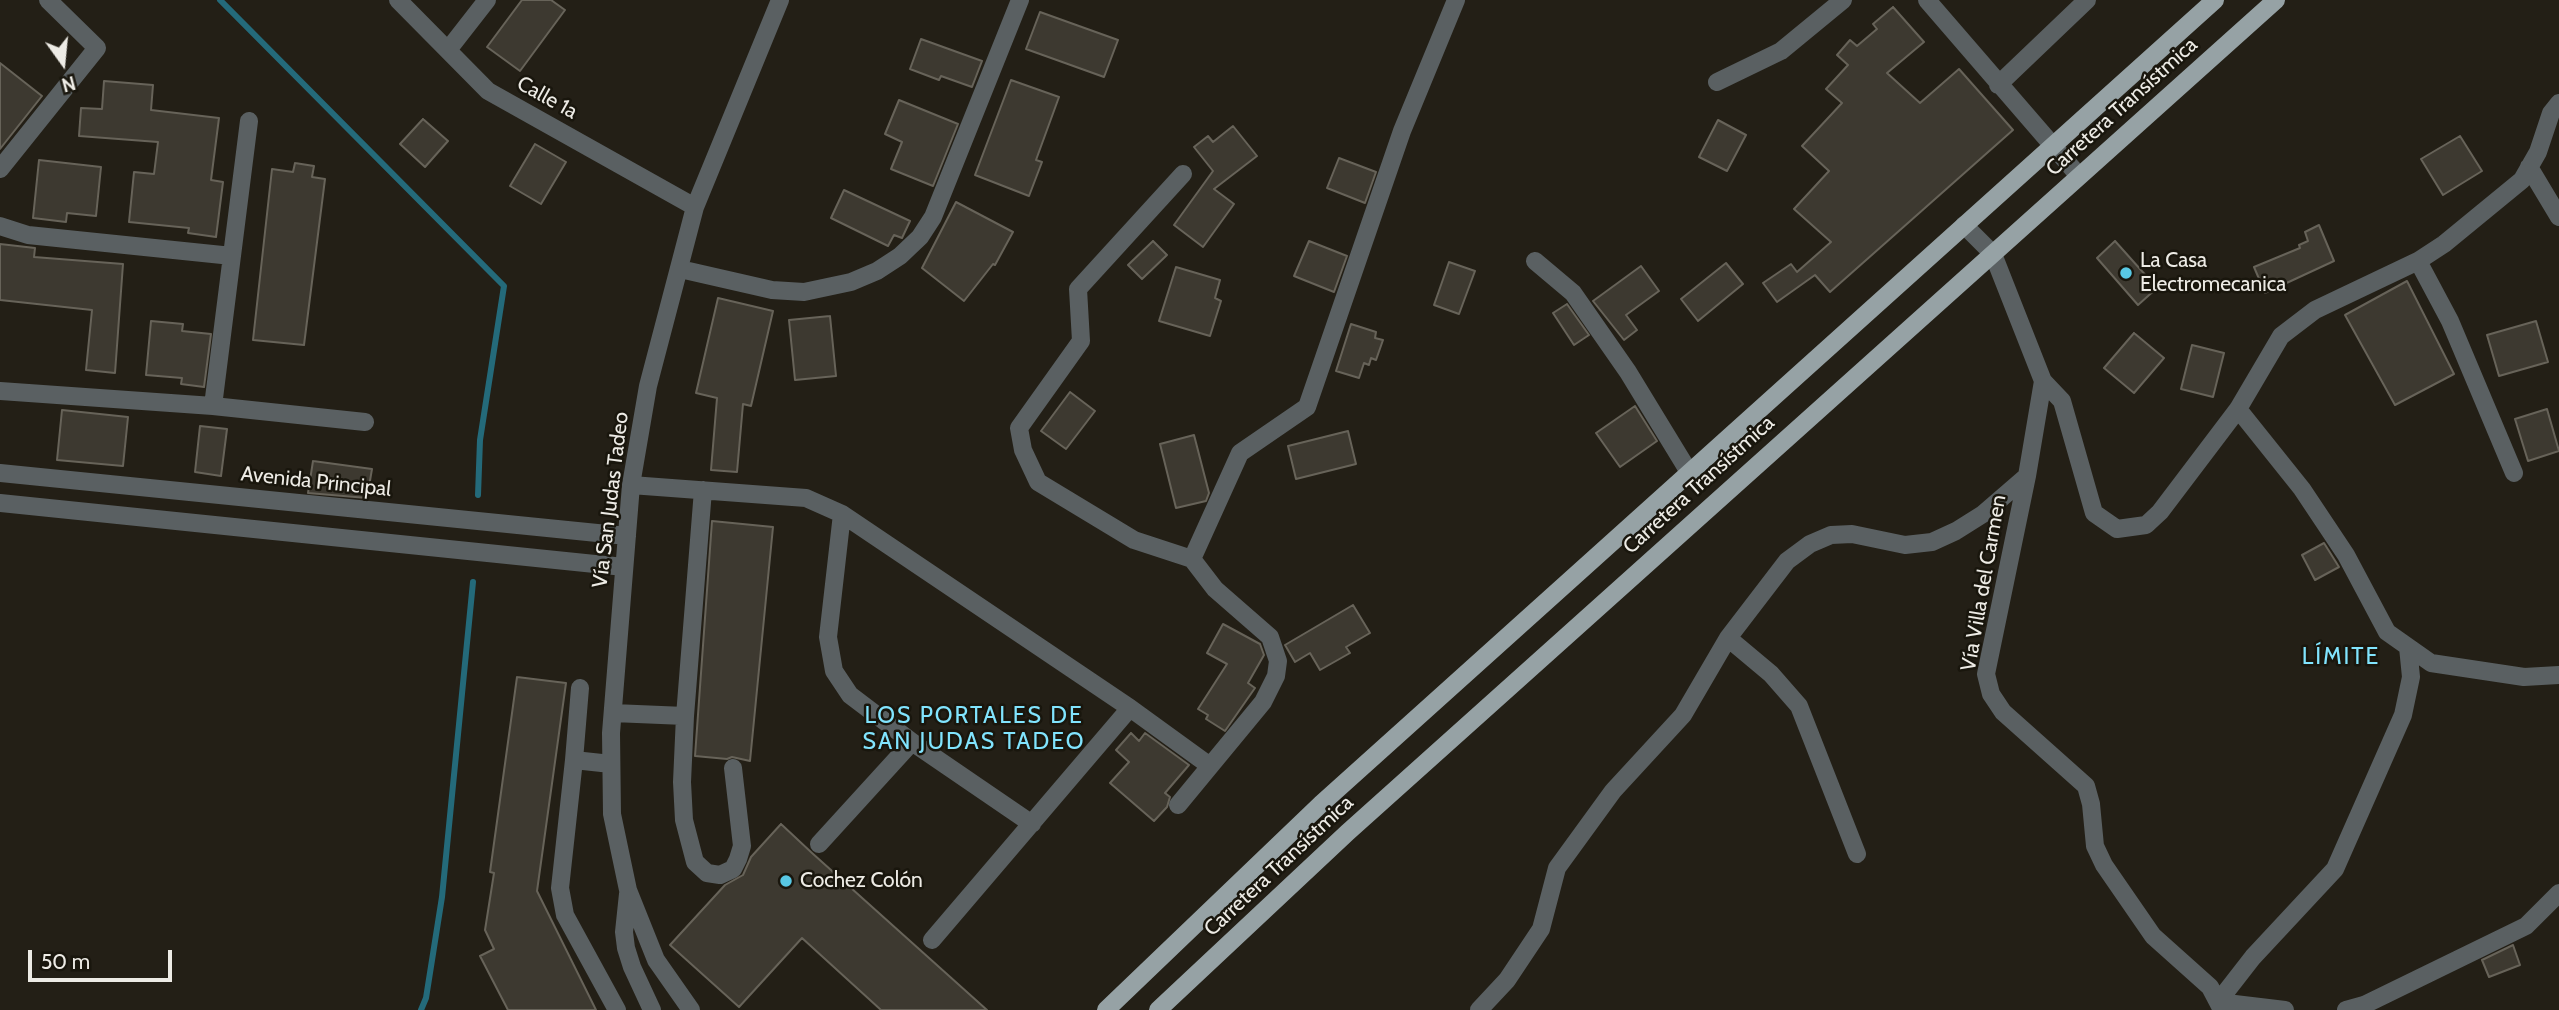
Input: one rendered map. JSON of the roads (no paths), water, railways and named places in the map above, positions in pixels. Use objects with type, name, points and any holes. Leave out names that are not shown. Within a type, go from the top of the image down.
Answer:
[{"type":"main road","name":"Carretera Transístmica","points":[[1106,1010],[1321,804],[2215,0]]},
{"type":"main road","name":"Carretera Transístmica","points":[[1158,1010],[1348,832],[2276,0]]},
{"type":"street","points":[[0,169],[97,48],[48,0]]},
{"type":"street","name":"Calle 1a","points":[[398,0],[488,91],[695,207]]},
{"type":"street","points":[[448,50],[487,0]]},
{"type":"street","name":"Vía San Judas Tadeo","points":[[691,1010],[656,960],[628,890],[612,814],[612,713],[631,485],[648,386],[695,207],[780,0]]},
{"type":"street","points":[[680,269],[772,290],[804,292],[851,282],[877,271],[900,256],[920,237],[933,217],[1020,0]]},
{"type":"street","points":[[1192,559],[1240,453],[1307,407],[1402,131],[1456,0]]},
{"type":"street","points":[[1717,82],[1781,51],[1843,0]]},
{"type":"street","points":[[1927,0],[2079,176]]},
{"type":"street","points":[[1998,85],[2087,0]]},
{"type":"street","points":[[1964,225],[1993,254],[2043,381],[2062,401],[2094,513],[2117,529],[2147,525],[2160,512],[2238,409],[2281,336],[2315,310],[2418,261],[2444,244],[2522,180],[2538,152],[2551,113],[2559,103]]},
{"type":"street","points":[[213,406],[249,121]]},
{"type":"street","points":[[2529,167],[2559,217]]},
{"type":"street","points":[[1178,805],[1263,702],[1276,676],[1278,661],[1270,637],[1215,589],[1192,559],[1134,540],[1038,482],[1023,450],[1019,428],[1081,341],[1078,289],[1183,174]]},
{"type":"street","points":[[0,226],[28,235],[232,256]]},
{"type":"street","points":[[1535,261],[1573,293],[1629,372],[1689,472]]},
{"type":"street","points":[[2418,261],[2451,321],[2514,473]]},
{"type":"street","name":"Vía Villa del Carmen","points":[[2043,381],[2027,476],[1986,674],[1991,694],[2003,712],[2085,786],[2091,804],[2095,846],[2104,865],[2153,936],[2210,987],[2220,1006]]},
{"type":"street","points":[[0,391],[213,406],[365,422]]},
{"type":"street","points":[[2238,409],[2302,489],[2346,555],[2387,632],[2431,663],[2524,677],[2559,675]]},
{"type":"street","name":"Avenida Principal","points":[[0,473],[627,536]]},
{"type":"street","points":[[1479,1010],[1507,980],[1541,929],[1557,868],[1613,792],[1683,715],[1728,638],[1787,561],[1810,544],[1831,535],[1852,534],[1905,545],[1932,542],[1983,514],[2027,476]]},
{"type":"street","points":[[631,485],[806,498],[842,514],[1130,708],[1210,766]]},
{"type":"street","points":[[703,491],[682,782],[684,820],[695,862],[706,873],[720,875],[733,869],[742,846],[733,768]]},
{"type":"street","points":[[0,503],[624,567]]},
{"type":"street","points":[[842,514],[828,637],[834,671],[850,695],[912,742],[1032,824]]},
{"type":"street","points":[[1728,638],[1772,674],[1798,706],[1857,854]]},
{"type":"street","points":[[2220,1006],[2253,957],[2335,869],[2403,715],[2411,677],[2408,646]]},
{"type":"street","points":[[580,688],[560,888],[565,915],[617,1010]]},
{"type":"street","points":[[932,940],[1130,708]]},
{"type":"street","points":[[612,713],[685,716]]},
{"type":"street","points":[[819,844],[912,742]]},
{"type":"street","points":[[574,760],[611,764]]},
{"type":"street","points":[[628,890],[624,932],[626,948],[652,1010]]},
{"type":"street","points":[[2346,1010],[2364,1005],[2526,926],[2559,893]]},
{"type":"street","points":[[2220,1006],[2285,1010]]},
{"type":"waterway","points":[[220,0],[504,286],[480,440],[478,495]]},
{"type":"waterway","points":[[421,1010],[426,998],[442,897],[473,582]]},
{"type":"place","name":"La Casa Electromecanica","points":[[2126,273]]},
{"type":"place","name":"Cochez Colón","points":[[786,881]]},
{"type":"district","name":"LÍMITE","points":[[2341,657]]},
{"type":"district","name":"LOS PORTALES DE SAN JUDAS TADEO","points":[[974,729]]}]
